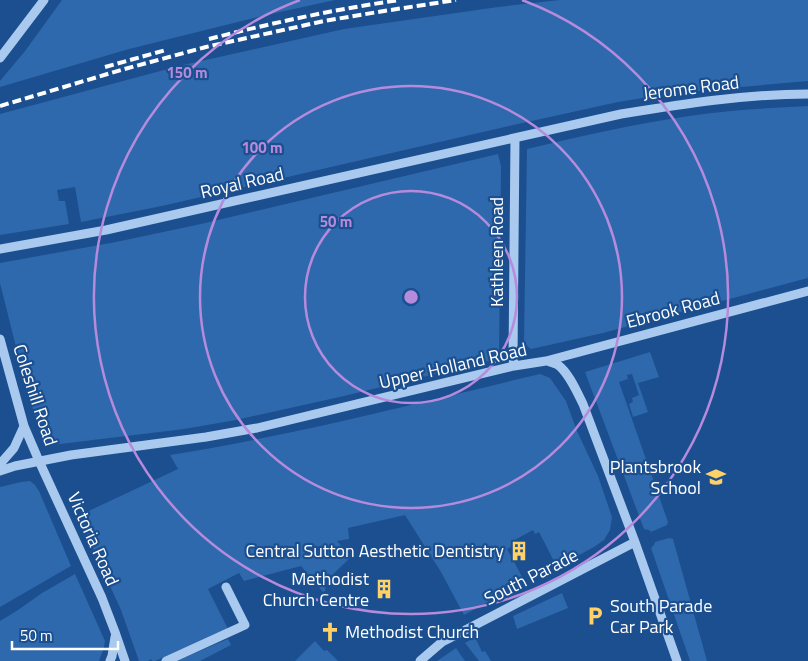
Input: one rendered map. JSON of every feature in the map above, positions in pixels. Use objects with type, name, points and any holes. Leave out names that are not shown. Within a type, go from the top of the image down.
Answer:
[{"type":"street","points":[[0,58],[44,0]]},
{"type":"street","name":"Jerome Road","points":[[579,123],[621,114],[706,101],[808,94]]},
{"type":"street","name":"Royal Road","points":[[0,249],[106,230],[579,123]]},
{"type":"street","name":"Kathleen Road","points":[[514,366],[515,138]]},
{"type":"street","name":"Ebrook Road","points":[[546,361],[808,291]]},
{"type":"street","name":"Coleshill Road","points":[[0,340],[24,426],[39,461]]},
{"type":"street","name":"Upper Holland Road","points":[[0,471],[15,466],[81,454],[206,438],[257,428],[514,366],[546,361],[557,364],[563,370],[583,404],[677,661]]},
{"type":"street","points":[[0,464],[14,448],[24,426]]},
{"type":"street","name":"Victoria Road","points":[[39,461],[90,572],[125,661]]},
{"type":"street","name":"South Parade","points":[[420,661],[442,642],[635,542]]},
{"type":"street","points":[[166,661],[246,625],[226,587]]},
{"type":"street","points":[[110,661],[115,644],[115,632]]},
{"type":"shaded area","points":[[62,0],[335,0],[129,49],[0,87],[0,81],[25,51]]},
{"type":"shaded area","points":[[560,0],[808,0],[808,81],[674,93],[618,102],[162,206],[81,222],[75,187],[57,190],[59,201],[65,201],[69,224],[0,235],[0,114],[179,66],[344,29]]},
{"type":"shaded area","points":[[808,106],[808,278],[603,333],[531,349],[527,346],[524,341],[527,149],[689,116],[763,108]]},
{"type":"shaded area","points":[[498,154],[501,166],[499,356],[497,359],[236,420],[184,429],[60,444],[51,445],[44,443],[25,383],[0,283],[0,263],[201,224]]},
{"type":"shaded area","points":[[650,352],[659,377],[638,383],[648,412],[633,417],[629,404],[633,402],[632,398],[639,395],[632,374],[627,375],[628,379],[619,382],[668,522],[667,525],[651,532],[644,529],[585,372]]},
{"type":"shaded area","points":[[540,374],[550,378],[566,401],[577,431],[598,476],[612,517],[610,530],[604,540],[557,567],[539,532],[535,534],[533,530],[511,542],[512,546],[507,549],[525,582],[464,615],[441,572],[405,515],[348,528],[349,539],[337,541],[351,557],[326,581],[325,591],[323,592],[301,566],[244,581],[239,573],[208,589],[228,629],[155,661],[151,659],[139,661],[121,610],[78,516],[178,469],[170,455],[310,428]]},
{"type":"shaded area","points":[[30,481],[39,491],[71,566],[0,607],[0,487]]},
{"type":"shaded area","points":[[669,538],[673,539],[707,661],[690,661],[651,548],[655,542]]},
{"type":"shaded area","points":[[75,574],[105,641],[99,661],[0,661],[0,621]]},
{"type":"shaded area","points":[[562,593],[568,608],[517,629],[513,616]]},
{"type":"shaded area","points":[[475,637],[482,652],[485,651],[491,661],[479,661],[465,643]]},
{"type":"shaded area","points":[[228,639],[231,645],[200,661],[176,661]]},
{"type":"shaded area","points":[[315,641],[324,651],[327,650],[338,661],[295,661]]},
{"type":"shaded area","points":[[456,648],[465,661],[437,661]]},
{"type":"railway","points":[[209,39],[304,17],[400,0]]},
{"type":"railway","points":[[0,106],[206,47],[324,21],[456,0]]},
{"type":"railway","points":[[105,67],[166,50]]},
{"type":"place","name":"Plantsbrook School","points":[[716,477]]},
{"type":"place","name":"Central Sutton Aesthetic Dentistry","points":[[519,551]]},
{"type":"place","name":"Methodist Church Centre","points":[[384,589]]},
{"type":"place","name":"South Parade Car Park","points":[[595,616]]},
{"type":"place","name":"Methodist Church","points":[[330,632]]}]
